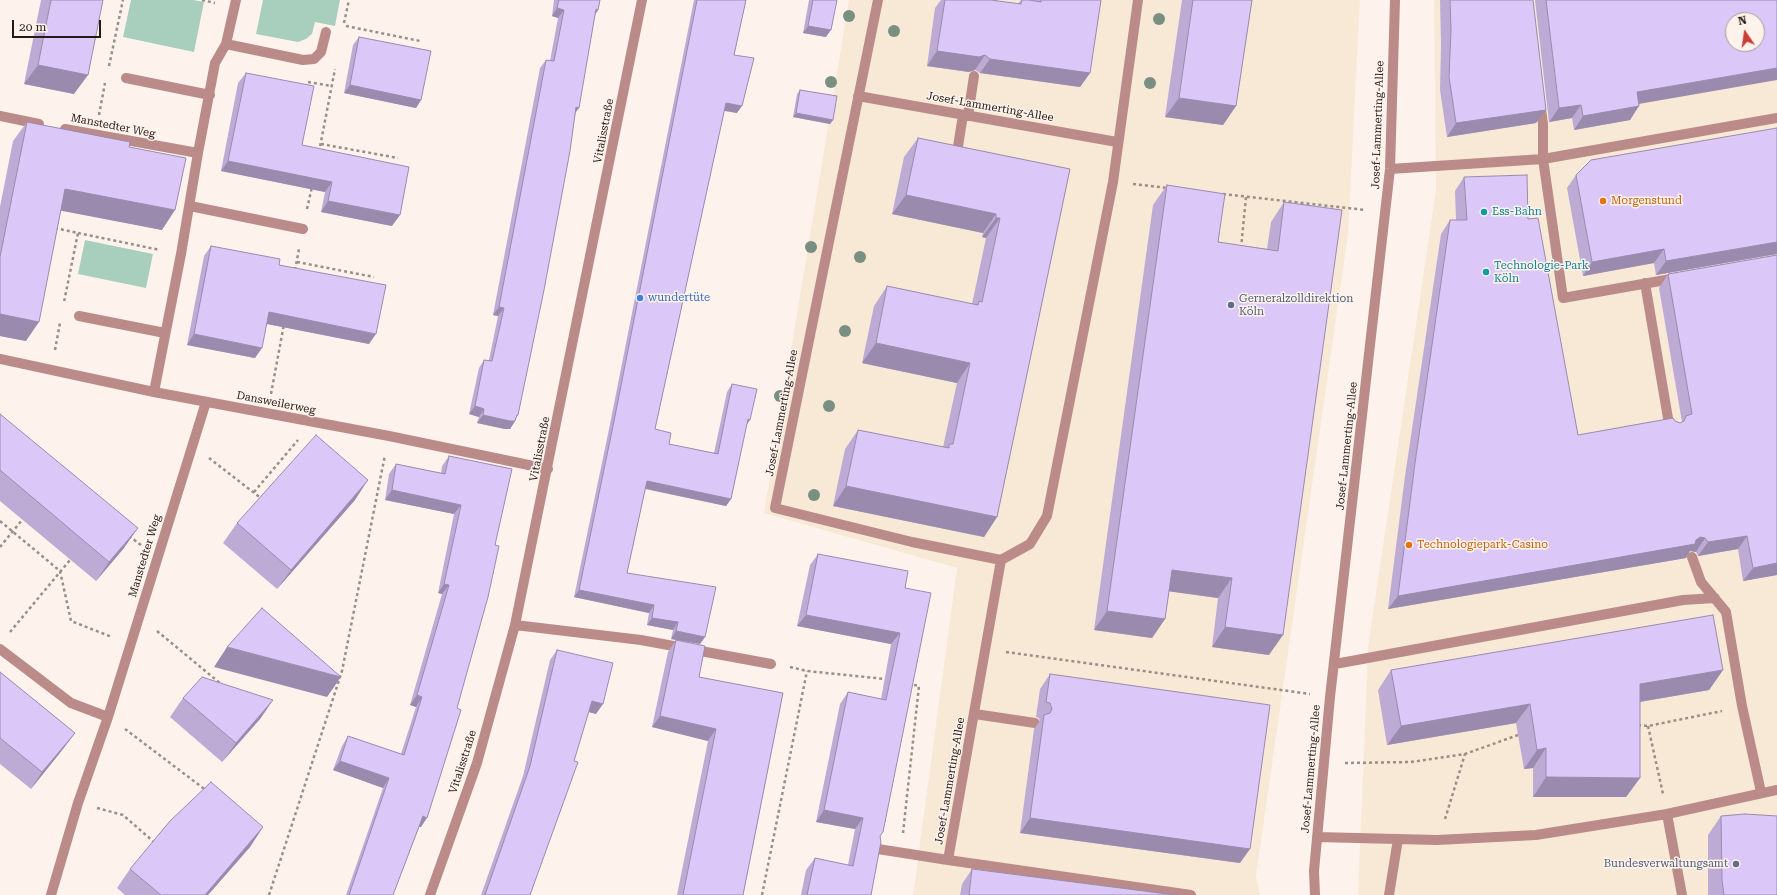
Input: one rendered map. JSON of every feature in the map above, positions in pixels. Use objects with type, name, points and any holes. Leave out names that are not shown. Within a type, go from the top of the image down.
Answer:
[{"type":"street","points":[[154,392],[190,206],[215,64],[226,44],[236,0]]},
{"type":"street","name":"Vitalisstraße","points":[[430,895],[477,763],[515,625],[548,469],[642,0]]},
{"type":"street","name":"Josef-Lammerting-Allee","points":[[878,0],[775,508],[912,542],[1001,560],[948,860],[1191,895]]},
{"type":"street","points":[[1001,560],[1030,544],[1047,516],[1113,182],[1117,142],[1138,0]]},
{"type":"street","name":"Josef-Lammerting-Allee","points":[[1315,895],[1314,871],[1330,697],[1335,664],[1390,169],[1395,0]]},
{"type":"street","points":[[226,44],[303,60],[314,59],[321,52],[326,32]]},
{"type":"street","points":[[956,162],[974,76]]},
{"type":"street","points":[[126,78],[210,95]]},
{"type":"street","points":[[1539,93],[1543,124],[1543,159],[1563,298],[1684,277]]},
{"type":"street","name":"Josef-Lammerting-Allee","points":[[858,96],[1117,142]]},
{"type":"street","name":"Manstedter Weg","points":[[0,116],[198,154]]},
{"type":"street","points":[[1390,169],[1543,159],[1777,118]]},
{"type":"street","points":[[190,206],[303,229]]},
{"type":"street","points":[[1645,283],[1670,430]]},
{"type":"street","points":[[79,316],[165,333]]},
{"type":"street","name":"Dansweilerweg","points":[[0,359],[154,392],[389,436],[548,469]]},
{"type":"street","name":"Manstedter Weg","points":[[52,895],[78,803],[108,717],[191,444],[206,402]]},
{"type":"street","points":[[1692,556],[1701,582],[1726,612],[1742,706],[1761,792]]},
{"type":"street","points":[[1335,664],[1683,600],[1715,598]]},
{"type":"street","points":[[515,625],[641,640],[771,664]]},
{"type":"street","points":[[0,649],[71,703],[108,717]]},
{"type":"street","points":[[975,714],[1035,723]]},
{"type":"street","points":[[1317,837],[1437,840],[1536,835],[1667,814],[1761,792],[1777,790]]},
{"type":"street","points":[[1667,814],[1682,895]]},
{"type":"street","points":[[1389,895],[1398,839]]},
{"type":"street","points":[[878,849],[948,860]]},
{"type":"path","points":[[344,26],[420,41]]},
{"type":"path","points":[[320,144],[398,158]]},
{"type":"path","points":[[1113,182],[1168,188]]},
{"type":"path","points":[[1215,194],[1385,212]]},
{"type":"path","points":[[1240,251],[1246,197]]},
{"type":"path","points":[[56,222],[55,228],[181,254]]},
{"type":"path","points":[[63,307],[78,233]]},
{"type":"path","points":[[297,262],[374,277]]},
{"type":"path","points":[[51,370],[60,321]]},
{"type":"path","points":[[254,492],[299,439],[304,421]]},
{"type":"path","points":[[269,895],[342,671],[389,436]]},
{"type":"path","points":[[191,444],[265,501]]},
{"type":"path","points":[[0,547],[22,520]]},
{"type":"path","points":[[0,521],[60,571],[71,622],[131,644]]},
{"type":"path","points":[[127,534],[139,544],[160,550]]},
{"type":"path","points":[[5,638],[70,560]]},
{"type":"path","points":[[139,616],[227,689]]},
{"type":"path","points":[[985,649],[1330,697]]},
{"type":"path","points":[[771,664],[807,671],[885,679]]},
{"type":"path","points":[[762,895],[807,671]]},
{"type":"path","points":[[907,683],[919,686],[903,833],[910,834]]},
{"type":"path","points":[[1632,725],[1648,726],[1742,706]]},
{"type":"path","points":[[108,717],[211,794]]},
{"type":"path","points":[[1648,726],[1667,814]]},
{"type":"path","points":[[1324,763],[1411,762],[1465,754],[1518,735]]},
{"type":"path","points":[[1437,840],[1465,754]]},
{"type":"path","points":[[78,803],[123,815],[156,844]]},
{"type":"shaded area","points":[[849,0],[1360,0],[1348,234],[1256,876],[1260,895],[913,895],[957,568],[764,513]]},
{"type":"shaded area","points":[[1434,0],[1777,0],[1777,895],[1358,895],[1368,647],[1436,190]]},
{"type":"green space","points":[[131,0],[193,0],[204,2],[194,52],[123,37]]},
{"type":"green space","points":[[263,0],[340,0],[335,26],[315,22],[312,34],[306,39],[298,42],[256,34]]},
{"type":"green space","points":[[85,240],[153,254],[146,288],[78,274]]},
{"type":"building","points":[[51,0],[103,0],[88,75],[38,65]]},
{"type":"building","points":[[559,0],[600,0],[598,10],[596,9],[579,108],[576,107],[570,151],[544,290],[518,415],[515,421],[510,421],[483,415],[484,409],[475,406],[484,360],[492,361],[504,308],[499,307],[546,60],[554,61],[564,10],[557,8]]},
{"type":"building","points":[[697,0],[746,0],[734,55],[754,58],[742,106],[726,103],[655,429],[671,433],[669,444],[718,454],[732,384],[757,389],[750,420],[748,419],[731,499],[647,481],[627,573],[716,587],[705,637],[676,631],[678,622],[652,618],[654,605],[579,590]]},
{"type":"building","points":[[813,0],[837,0],[831,30],[808,26]]},
{"type":"building","points":[[945,0],[991,0],[1021,4],[1022,0],[1041,2],[1041,0],[1101,0],[1090,73],[990,59],[985,55],[979,57],[937,51]]},
{"type":"building","points":[[1193,0],[1252,0],[1236,106],[1179,98]]},
{"type":"building","points":[[1450,0],[1533,0],[1546,110],[1456,123],[1449,77],[1451,30]]},
{"type":"building","points":[[1546,0],[1777,0],[1777,68],[1637,92],[1639,106],[1583,116],[1581,105],[1559,108]]},
{"type":"building","points":[[359,37],[431,51],[421,100],[350,85]]},
{"type":"building","points":[[246,73],[314,86],[302,145],[409,167],[400,215],[328,201],[332,182],[228,161]]},
{"type":"building","points":[[800,90],[837,96],[833,120],[796,113]]},
{"type":"building","points":[[27,122],[130,142],[129,147],[186,158],[175,210],[65,189],[39,322],[0,314],[0,257]]},
{"type":"building","points":[[1777,128],[1777,242],[1666,261],[1664,249],[1592,262],[1576,175],[1591,160]]},
{"type":"building","points":[[918,138],[1070,169],[997,517],[846,486],[858,430],[949,448],[949,444],[953,444],[970,363],[876,343],[887,286],[978,305],[979,301],[982,302],[1000,218],[996,218],[996,214],[906,195]]},
{"type":"building","points":[[1527,175],[1528,219],[1538,218],[1578,435],[1673,418],[1675,421],[1680,423],[1684,421],[1686,416],[1692,414],[1668,274],[1777,255],[1777,563],[1753,568],[1747,536],[1708,542],[1705,538],[1700,537],[1696,540],[1695,544],[1398,596],[1415,463],[1450,220],[1467,220],[1464,177]]},
{"type":"building","points":[[1167,185],[1225,194],[1218,242],[1278,251],[1284,202],[1342,210],[1283,635],[1225,627],[1232,578],[1172,570],[1165,619],[1107,611]]},
{"type":"building","points":[[211,246],[280,259],[279,265],[386,285],[376,334],[269,312],[262,348],[194,334]]},
{"type":"building","points":[[0,414],[138,528],[109,562],[0,470]]},
{"type":"building","points":[[316,435],[368,480],[291,570],[237,523]]},
{"type":"building","points":[[449,456],[512,469],[495,545],[499,546],[488,597],[457,708],[461,710],[427,818],[423,816],[393,895],[349,895],[389,778],[340,761],[348,736],[404,755],[422,697],[417,695],[449,585],[444,584],[461,505],[392,490],[396,464],[445,474]]},
{"type":"building","points":[[818,554],[908,571],[905,588],[931,593],[883,832],[880,836],[881,842],[871,895],[807,895],[815,858],[853,866],[863,818],[824,810],[848,692],[886,700],[900,633],[806,615]]},
{"type":"building","points":[[262,608],[341,677],[227,647]]},
{"type":"building","points":[[1713,615],[1723,670],[1640,684],[1640,778],[1546,777],[1546,748],[1537,750],[1530,704],[1401,726],[1391,670]]},
{"type":"building","points":[[676,640],[705,646],[699,677],[783,693],[743,895],[683,895],[716,729],[660,716]]},
{"type":"building","points":[[557,650],[613,663],[603,704],[592,701],[574,761],[578,762],[530,895],[485,895],[530,766]]},
{"type":"building","points":[[0,672],[75,733],[42,772],[0,738]]},
{"type":"building","points":[[1050,674],[1270,705],[1250,849],[1030,818],[1044,715],[1050,713],[1052,709],[1050,703],[1046,702]]},
{"type":"building","points":[[202,677],[273,700],[236,743],[183,698]]},
{"type":"building","points":[[211,782],[263,827],[205,895],[161,895],[130,869],[170,821]]},
{"type":"building","name":"Bundesverwaltungsamt","points":[[1745,814],[1777,816],[1777,895],[1724,895],[1722,880],[1721,816]]},
{"type":"building","points":[[972,869],[1175,895],[969,895]]},
{"type":"place","name":"Morgenstund","points":[[1603,201]]},
{"type":"place","name":"Ess-Bahn","points":[[1484,212]]},
{"type":"place","name":"Technologie-Park Köln","points":[[1486,272]]},
{"type":"place","name":"wundertüte","points":[[640,298]]},
{"type":"place","name":"Gerneralzolldirektion Köln","points":[[1231,305]]},
{"type":"place","name":"Technologiepark-Casino","points":[[1409,545]]},
{"type":"place","name":"Bundesverwaltungsamt","points":[[1736,864]]}]
